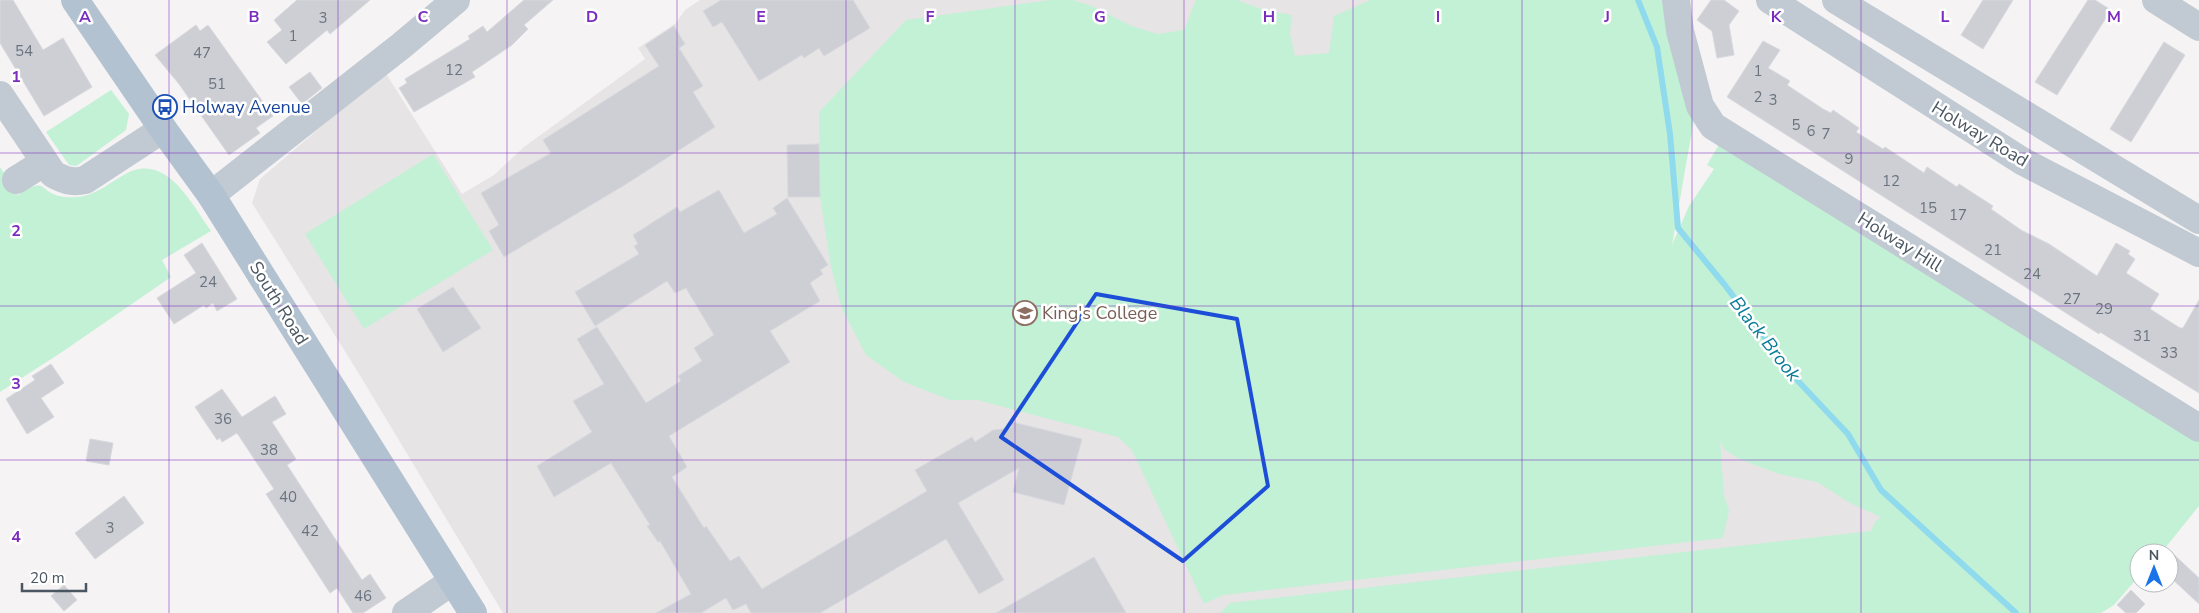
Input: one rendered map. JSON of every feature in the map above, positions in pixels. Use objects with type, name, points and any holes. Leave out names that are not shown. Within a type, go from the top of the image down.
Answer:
[{"type":"main road","name":"South Road","points":[[75,0],[163,129],[211,195],[473,613]]},
{"type":"street","points":[[211,195],[401,46],[456,0]]},
{"type":"street","name":"Holway Hill","points":[[1676,0],[1680,31],[1700,106],[1713,126],[2199,428]]},
{"type":"street","name":"Holway Road","points":[[1770,0],[2022,161],[2199,253]]},
{"type":"street","points":[[1836,0],[2199,220]]},
{"type":"street","points":[[2156,0],[2199,27]]},
{"type":"street","points":[[0,94],[53,174],[64,181],[85,180],[163,129]]},
{"type":"street","points":[[16,180],[45,162]]},
{"type":"street","points":[[406,613],[453,581]]},
{"type":"highlighted area","points":[[1096,294],[1237,319],[1268,486],[1183,561],[1001,437]]},
{"type":"shaded area","name":"King's College","points":[[700,0],[1644,0],[1672,248],[2041,613],[503,613],[356,369],[252,203],[260,179],[385,72],[462,194],[494,175],[524,147],[645,59],[638,48],[676,23],[685,10]]},
{"type":"green space","points":[[1050,0],[1073,0],[1089,5],[1132,26],[1157,34],[1184,30],[1196,0],[1237,0],[1266,11],[1292,15],[1290,33],[1295,56],[1329,53],[1334,16],[1370,0],[1667,0],[1695,113],[1672,245],[1689,206],[1714,169],[1707,165],[1721,141],[2199,442],[2199,506],[2169,543],[2129,543],[2129,588],[2114,605],[2101,613],[1220,613],[1230,603],[1871,531],[1875,522],[1881,517],[1850,503],[1817,482],[1779,474],[1739,459],[1724,449],[1720,440],[1724,495],[1729,511],[1723,538],[1223,595],[1204,604],[1132,450],[1118,437],[977,400],[950,400],[904,382],[866,355],[842,309],[831,267],[820,197],[819,112],[906,20]]},
{"type":"green space","points":[[111,90],[129,114],[126,130],[76,166],[69,165],[46,132]]},
{"type":"green space","points":[[433,154],[493,250],[364,329],[305,234]]},
{"type":"green space","points":[[0,167],[18,195],[31,187],[38,186],[60,196],[71,197],[95,192],[137,169],[151,169],[164,174],[175,182],[211,231],[162,260],[171,277],[0,392]]},
{"type":"building","points":[[0,0],[13,0],[43,50],[63,38],[92,87],[44,116],[0,43]]},
{"type":"building","points":[[297,0],[370,0],[330,34],[327,30],[286,64],[267,42],[282,30],[274,20]]},
{"type":"building","points":[[524,0],[553,0],[524,25],[528,29],[512,45],[472,72],[475,77],[414,112],[399,88],[407,83],[405,79],[470,39],[468,36],[483,26],[487,32]]},
{"type":"building","points":[[721,0],[853,0],[870,28],[824,56],[819,48],[804,58],[802,55],[759,81],[722,22],[713,27],[703,11]]},
{"type":"building","points":[[1711,0],[1724,0],[1739,11],[1729,25],[1734,55],[1717,58],[1712,31],[1697,20]]},
{"type":"building","points":[[1983,0],[2013,0],[1983,49],[1961,35]]},
{"type":"building","points":[[2088,0],[2095,0],[2111,10],[2057,95],[2035,82]]},
{"type":"building","points":[[196,25],[200,31],[208,25],[273,116],[256,128],[260,133],[229,155],[179,84],[155,55]]},
{"type":"building","points":[[674,26],[685,44],[679,48],[703,86],[693,92],[715,127],[623,186],[504,257],[489,231],[499,225],[481,193],[551,153],[543,140],[659,66],[645,45]]},
{"type":"building","points":[[1763,41],[1780,50],[1768,68],[1790,81],[1787,85],[1823,109],[1831,113],[1833,110],[1859,128],[1856,132],[1883,149],[1885,147],[1924,173],[1927,167],[1957,187],[1959,184],[1993,206],[1991,209],[2021,230],[2049,244],[2097,276],[2116,243],[2130,251],[2128,254],[2135,259],[2126,273],[2159,294],[2150,309],[2180,328],[2183,328],[2199,300],[2199,393],[2100,332],[2099,334],[1727,97]]},
{"type":"building","points":[[2164,42],[2185,55],[2131,142],[2110,129]]},
{"type":"building","points":[[310,72],[322,88],[302,104],[289,87]]},
{"type":"building","points":[[819,144],[820,197],[788,197],[787,145]]},
{"type":"building","points":[[719,190],[744,233],[777,214],[773,208],[787,198],[828,265],[820,270],[823,274],[810,283],[820,301],[770,331],[790,362],[669,436],[687,467],[672,477],[704,528],[706,526],[730,561],[739,556],[762,589],[927,491],[915,470],[972,437],[975,442],[993,430],[1011,428],[1012,422],[1082,439],[1064,505],[1013,492],[1019,468],[958,503],[1004,580],[979,594],[946,539],[820,613],[751,613],[746,604],[733,610],[726,598],[701,613],[656,613],[691,594],[660,541],[658,542],[647,526],[650,525],[611,463],[554,497],[537,466],[592,432],[573,401],[604,384],[577,339],[597,327],[646,403],[681,381],[678,376],[702,361],[694,348],[714,335],[686,288],[675,293],[667,281],[595,326],[575,292],[639,254],[634,246],[638,244],[633,235],[677,207],[680,212]]},
{"type":"building","points":[[202,243],[237,299],[217,311],[213,303],[206,308],[204,305],[174,324],[157,298],[196,273],[184,255]]},
{"type":"building","points":[[453,287],[481,328],[443,352],[417,309]]},
{"type":"building","points":[[51,364],[64,383],[41,398],[54,417],[27,434],[6,399],[35,380],[32,376]]},
{"type":"building","points":[[222,389],[242,417],[275,396],[286,414],[272,422],[296,459],[287,465],[362,580],[370,574],[386,598],[363,613],[353,613],[337,588],[330,593],[266,494],[274,489],[237,433],[222,442],[220,438],[217,440],[195,407]]},
{"type":"building","points":[[90,439],[113,443],[109,465],[86,461]]},
{"type":"building","points":[[124,496],[144,523],[95,559],[75,533]]},
{"type":"building","points":[[1094,557],[1126,613],[996,613]]},
{"type":"building","points":[[2179,559],[2199,578],[2199,604],[2179,585]]},
{"type":"building","points":[[64,585],[77,600],[64,611],[51,596]]},
{"type":"building","points":[[2129,592],[2134,593],[2145,604],[2136,613],[2126,613],[2117,605]]},
{"type":"waterway","name":"Black Brook","points":[[1638,0],[1657,47],[1670,134],[1678,228],[1724,284],[1798,381],[1848,434],[1881,490],[2016,613]]},
{"type":"place","name":"Holway Avenue","points":[[165,107]]},
{"type":"place","name":"King's College","points":[[1025,313]]}]
